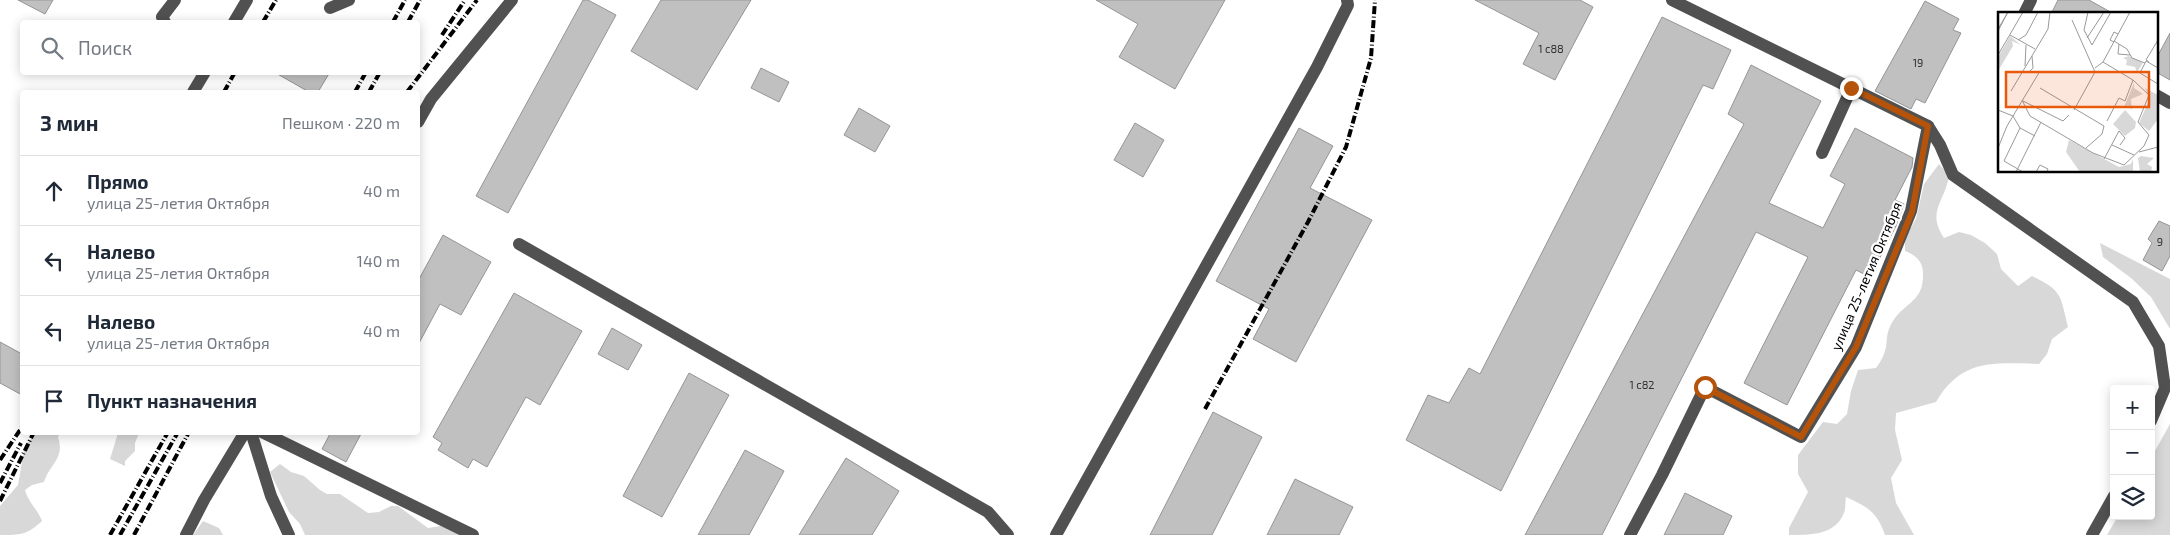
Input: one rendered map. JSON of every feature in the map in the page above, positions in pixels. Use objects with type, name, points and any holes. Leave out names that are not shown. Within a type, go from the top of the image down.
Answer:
[{"type":"street","points":[[163,20],[162,17],[175,0]]},
{"type":"street","points":[[235,20],[247,0]]},
{"type":"street","points":[[330,8],[349,0]]},
{"type":"street","points":[[420,118],[431,98],[512,0]]},
{"type":"street","points":[[1056,535],[1317,67],[1348,5],[1347,0]]},
{"type":"street","points":[[1672,0],[1928,126],[1940,145],[1953,175],[2133,302],[2159,346],[2166,388],[2155,412]]},
{"type":"street","points":[[2025,12],[2031,0]]},
{"type":"street","points":[[194,90],[203,75]]},
{"type":"street","points":[[1822,153],[1851,88]]},
{"type":"street","points":[[2158,96],[2170,103]]},
{"type":"street","name":"улица 25-летия Октября","points":[[1630,535],[1662,476],[1705,387],[1801,437],[1856,347],[1912,212],[1928,126]]},
{"type":"street","points":[[519,244],[988,512],[1008,535]]},
{"type":"street","points":[[186,535],[204,500],[243,435]]},
{"type":"street","points":[[252,435],[270,496],[289,535]]},
{"type":"street","points":[[268,435],[473,535]]},
{"type":"street","points":[[2092,535],[2110,503]]},
{"type":"shaded area","points":[[1939,164],[1949,176],[1937,213],[1939,229],[1944,238],[1959,232],[1971,235],[1985,243],[1997,254],[2001,269],[2018,286],[2032,276],[2050,286],[2059,295],[2068,327],[2052,339],[2047,354],[2039,364],[1993,364],[1968,370],[1957,377],[1946,388],[1936,402],[1896,413],[1895,430],[1902,460],[1891,478],[1896,503],[1914,535],[1885,535],[1879,521],[1871,511],[1846,497],[1844,513],[1835,526],[1829,530],[1806,535],[1789,535],[1789,528],[1808,492],[1798,474],[1798,455],[1823,422],[1837,424],[1847,414],[1851,391],[1858,370],[1876,368],[1884,354],[1893,321],[1921,290],[1923,283],[1922,265],[1912,254],[1905,251],[1905,237],[1916,219],[1924,184]]},
{"type":"shaded area","points":[[2100,243],[2170,279],[2170,329],[2151,297],[2131,278],[2103,257]]},
{"type":"shaded area","points":[[2170,424],[2170,535],[2107,535],[2116,520],[2155,520],[2155,451]]},
{"type":"shaded area","points":[[35,435],[59,435],[60,451],[44,482],[32,485],[25,490],[42,521],[23,533],[0,535],[0,506],[18,485],[25,445]]},
{"type":"shaded area","points":[[117,435],[138,435],[135,443],[135,451],[125,461],[125,466],[110,459]]},
{"type":"shaded area","points":[[280,464],[291,472],[304,476],[327,494],[340,494],[368,513],[379,512],[391,506],[398,506],[428,528],[441,526],[464,535],[305,535],[300,524],[289,512],[270,472]]},
{"type":"shaded area","points":[[203,521],[219,528],[223,535],[193,535]]},
{"type":"building","points":[[18,0],[53,0],[45,14]]},
{"type":"building","points":[[583,0],[588,0],[616,15],[508,213],[476,196]]},
{"type":"building","points":[[661,0],[751,0],[697,90],[631,51]]},
{"type":"building","points":[[1096,0],[1225,0],[1175,89],[1119,57],[1138,24]]},
{"type":"building","points":[[1475,0],[1580,0],[1593,7],[1555,80],[1523,64],[1539,33]]},
{"type":"building","points":[[2058,0],[2089,0],[2110,12],[2052,12]]},
{"type":"building","points":[[1925,1],[1959,19],[1953,30],[1961,33],[1925,103],[1916,99],[1911,109],[1875,91]]},
{"type":"building","points":[[1662,17],[1731,50],[1713,89],[1703,85],[1501,491],[1406,440],[1428,395],[1449,403],[1469,368],[1480,374]]},
{"type":"building","points":[[2170,33],[2170,80],[2158,73],[2158,55]]},
{"type":"building","points":[[1751,65],[1821,101],[1769,203],[1823,228],[1845,184],[1830,176],[1855,128],[1913,158],[1912,167],[1895,200],[1904,204],[1896,226],[1870,277],[1856,270],[1787,405],[1744,383],[1808,257],[1756,232],[1602,535],[1525,535],[1744,124],[1728,114]]},
{"type":"building","points":[[761,68],[789,82],[779,102],[751,88]]},
{"type":"building","points":[[279,75],[328,75],[319,90],[306,90]]},
{"type":"building","points":[[859,108],[890,126],[875,152],[844,135]]},
{"type":"building","points":[[1135,123],[1164,140],[1143,177],[1114,160]]},
{"type":"building","points":[[1299,128],[1333,146],[1310,188],[1372,220],[1296,362],[1253,339],[1269,309],[1216,281]]},
{"type":"building","points":[[2159,221],[2170,226],[2170,256],[2162,271],[2143,260],[2152,243],[2148,239]]},
{"type":"building","points":[[443,235],[491,262],[461,315],[440,304],[420,341],[420,277]]},
{"type":"building","points":[[514,293],[582,331],[540,405],[526,397],[487,467],[473,459],[468,468],[438,450],[442,443],[433,437]]},
{"type":"building","points":[[612,328],[642,345],[628,370],[598,354]]},
{"type":"building","points":[[0,342],[20,353],[20,394],[0,383]]},
{"type":"building","points":[[689,373],[729,395],[662,517],[623,496]]},
{"type":"building","points":[[1213,412],[1262,437],[1212,535],[1150,535]]},
{"type":"building","points":[[329,435],[360,435],[346,462],[322,449]]},
{"type":"building","points":[[745,450],[784,471],[749,535],[698,535]]},
{"type":"building","points":[[846,458],[899,491],[872,535],[799,535]]},
{"type":"building","points":[[1295,479],[1353,507],[1339,535],[1267,535]]},
{"type":"building","points":[[1685,493],[1732,516],[1723,535],[1664,535]]},
{"type":"railway","points":[[264,20],[276,0]]},
{"type":"railway","points":[[394,20],[405,0]]},
{"type":"railway","points":[[409,20],[420,0]]},
{"type":"railway","points":[[442,35],[465,0]]},
{"type":"railway","points":[[420,75],[477,0]]},
{"type":"railway","points":[[1205,409],[1308,222],[1346,147],[1371,58],[1375,0]]},
{"type":"railway","points":[[225,90],[233,75]]},
{"type":"railway","points":[[356,90],[364,75]]},
{"type":"railway","points":[[370,90],[378,75]]},
{"type":"railway","points":[[409,90],[420,75]]},
{"type":"railway","points":[[0,460],[20,430]]},
{"type":"railway","points":[[0,501],[33,435]]},
{"type":"railway","points":[[110,535],[166,435]]},
{"type":"railway","points":[[120,535],[176,435]]},
{"type":"railway","points":[[134,535],[187,435]]},
{"type":"railway","points":[[0,483],[21,443]]},
{"type":"route","points":[[1705,387],[1801,437],[1856,347],[1912,212],[1928,126],[1851,88]]}]
